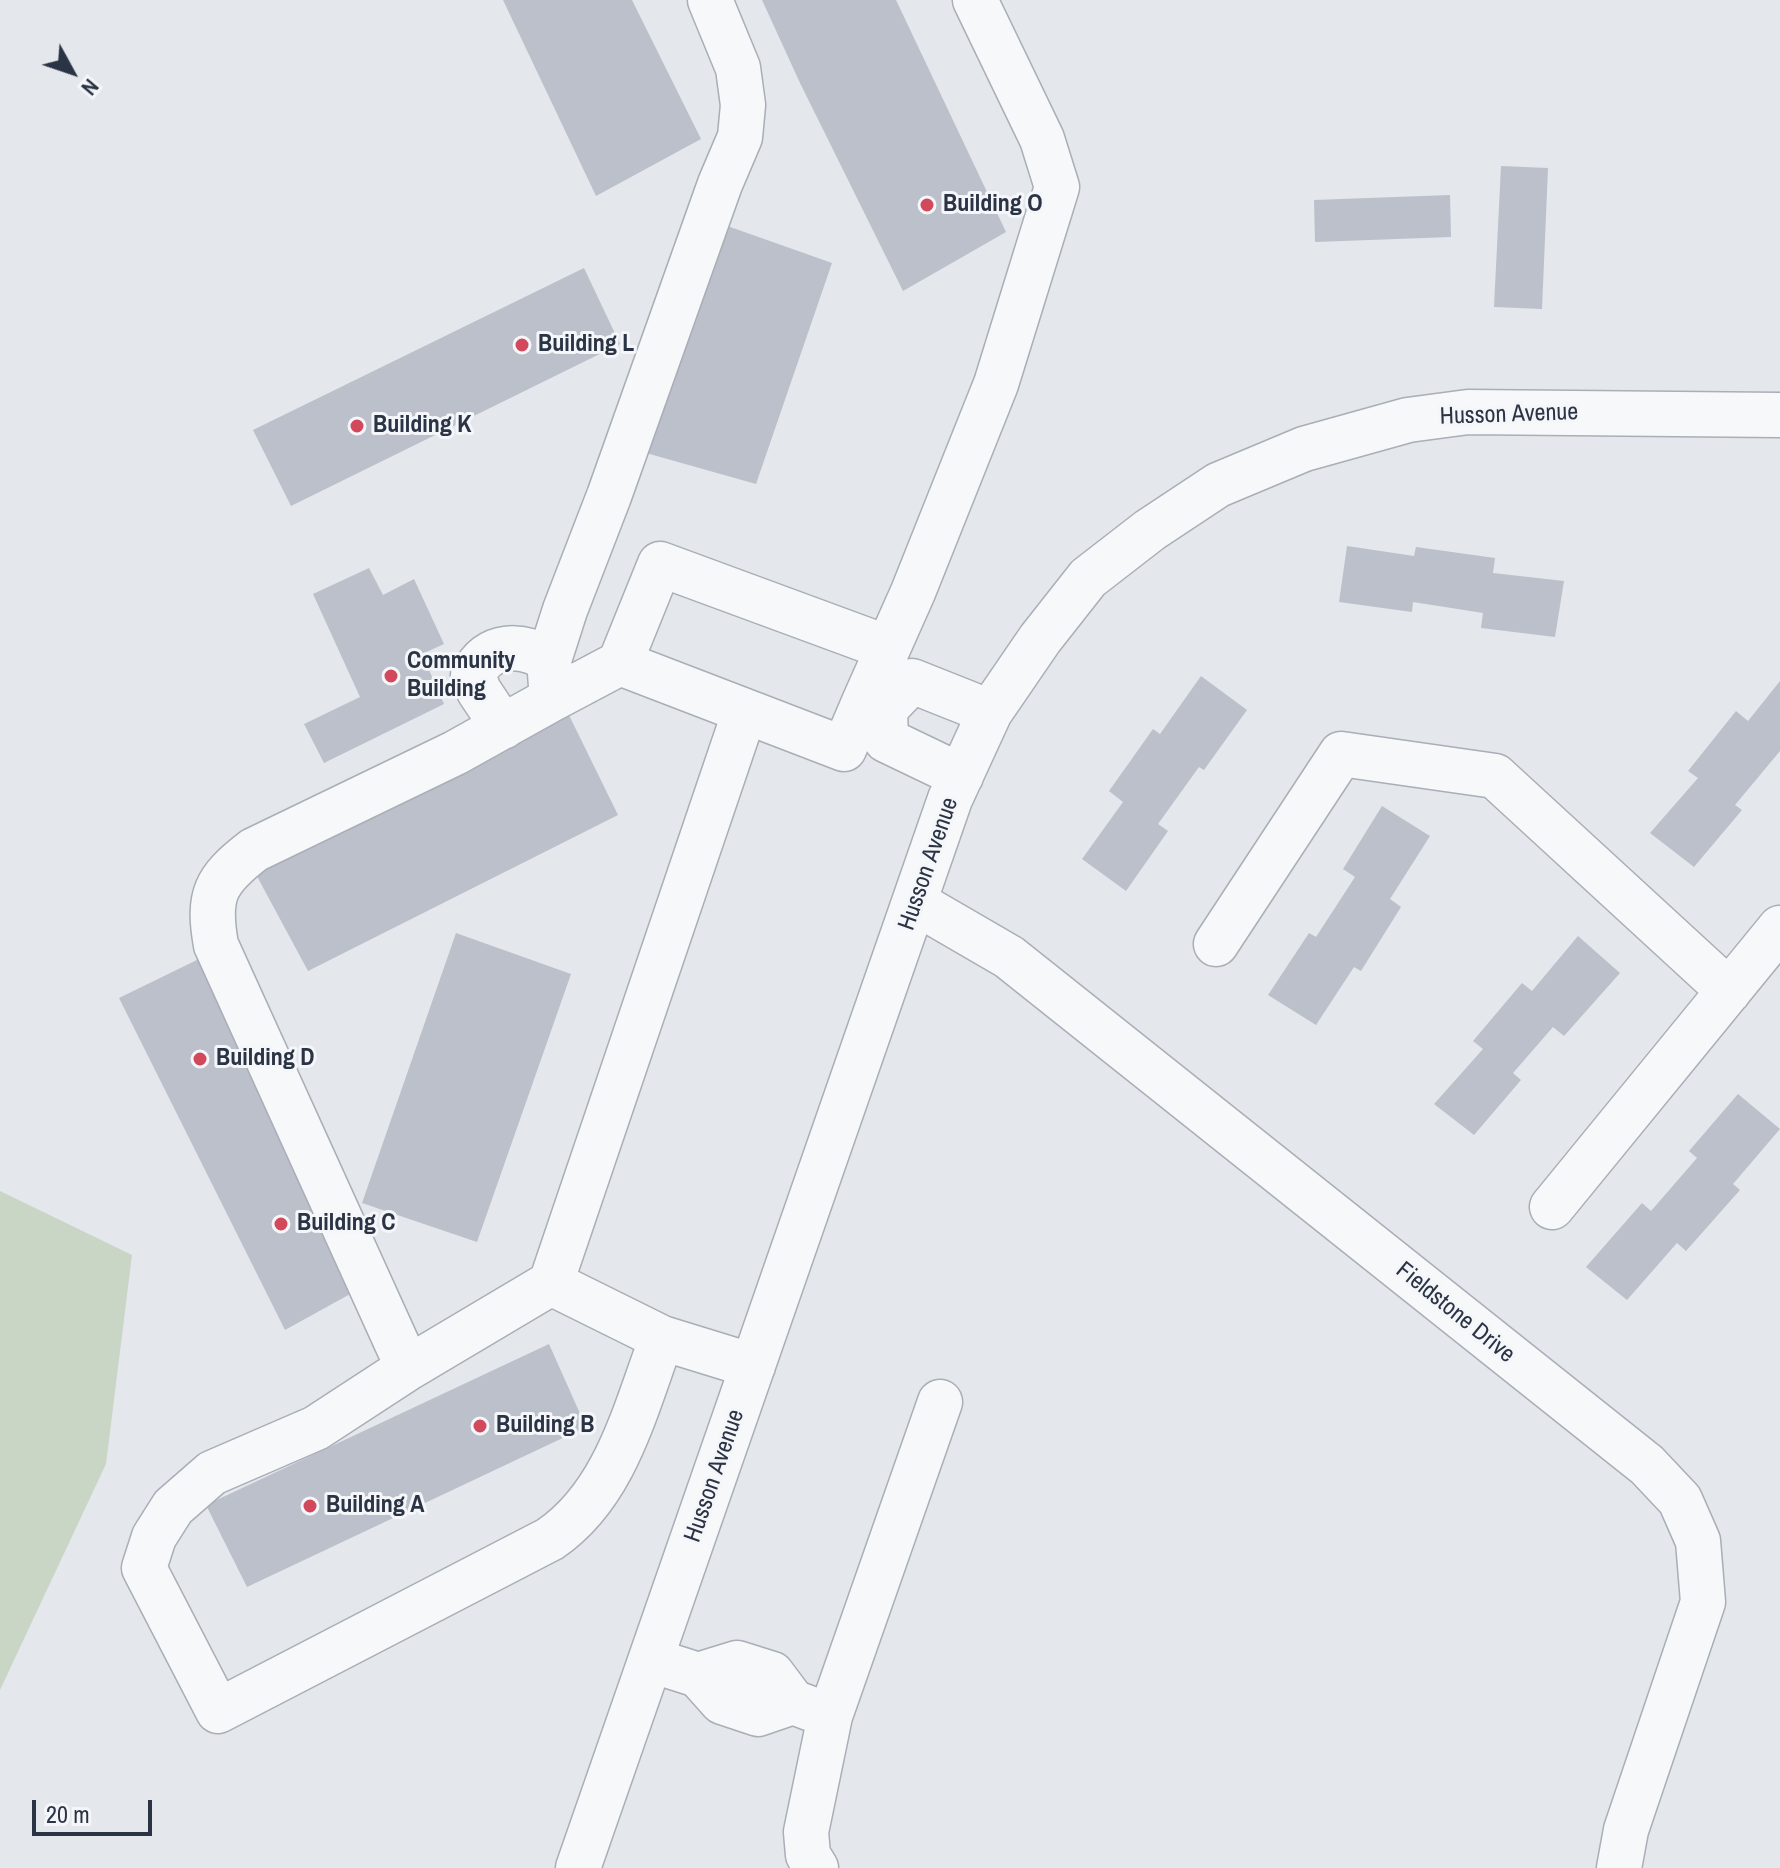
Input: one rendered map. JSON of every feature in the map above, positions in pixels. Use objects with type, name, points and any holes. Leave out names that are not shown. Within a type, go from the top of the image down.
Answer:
[{"type":"street","points":[[550,680],[565,610],[720,184],[740,137],[743,105],[738,68],[710,0]]},
{"type":"street","points":[[408,1368],[216,945],[211,914],[217,887],[235,865],[254,850],[503,727],[550,680],[620,663],[844,749],[875,704],[888,648],[996,384],[1057,187],[1042,139],[975,0]]},
{"type":"street","name":"Husson Avenue","points":[[578,1868],[950,799],[990,712],[1040,639],[1088,578],[1150,530],[1218,485],[1304,449],[1408,420],[1468,412],[1780,415]]},
{"type":"street","points":[[620,663],[660,564],[888,648]]},
{"type":"street","points":[[503,727],[479,691],[473,675],[479,661],[497,649],[517,647],[538,653],[550,680]]},
{"type":"street","points":[[875,704],[912,681],[990,712]]},
{"type":"street","points":[[875,704],[886,740],[961,776]]},
{"type":"street","points":[[662,1338],[615,1461],[596,1493],[571,1525],[550,1539],[218,1711],[144,1568],[154,1537],[173,1507],[212,1473],[316,1428],[408,1368],[551,1283],[745,711]]},
{"type":"street","points":[[1216,944],[1341,754],[1495,776],[1729,991]]},
{"type":"street","name":"Fieldstone Drive","points":[[916,903],[1009,957],[1647,1465],[1680,1500],[1698,1541],[1703,1602],[1626,1830],[1619,1868]]},
{"type":"street","points":[[1552,1207],[1780,928]]},
{"type":"street","points":[[551,1283],[662,1338],[753,1366]]},
{"type":"street","points":[[816,1868],[808,1855],[806,1832],[811,1709],[940,1402]]},
{"type":"street","points":[[651,1660],[698,1675],[722,1702],[758,1714],[811,1709]]},
{"type":"green space","points":[[0,1191],[132,1255],[106,1464],[0,1690]]},
{"type":"building","points":[[503,0],[632,0],[701,139],[596,196]]},
{"type":"building","points":[[762,0],[896,0],[1006,232],[903,291]]},
{"type":"building","points":[[1501,166],[1548,168],[1542,309],[1494,307]]},
{"type":"building","points":[[1450,195],[1451,237],[1315,242],[1314,200]]},
{"type":"building","points":[[719,223],[832,263],[756,484],[639,451]]},
{"type":"building","points":[[584,268],[620,344],[291,506],[253,430]]},
{"type":"building","points":[[1347,546],[1414,556],[1416,547],[1495,558],[1493,573],[1564,581],[1555,637],[1481,628],[1483,613],[1413,602],[1412,612],[1339,602]]},
{"type":"building","name":"Community Building","points":[[369,568],[383,595],[414,579],[444,644],[422,654],[444,704],[324,763],[304,724],[360,697],[313,594]]},
{"type":"building","points":[[1201,676],[1247,710],[1204,770],[1199,767],[1158,824],[1168,831],[1126,891],[1082,859],[1123,802],[1109,791],[1153,729],[1160,734]]},
{"type":"building","points":[[1780,681],[1780,751],[1735,805],[1742,810],[1694,867],[1650,833],[1698,778],[1688,771],[1736,711],[1748,721]]},
{"type":"building","points":[[565,707],[618,815],[308,971],[252,867]]},
{"type":"building","points":[[1382,806],[1430,836],[1390,899],[1401,907],[1361,971],[1354,967],[1316,1025],[1268,995],[1309,933],[1316,937],[1355,877],[1343,869]]},
{"type":"building","points":[[456,933],[571,974],[477,1242],[362,1203]]},
{"type":"building","points":[[1578,936],[1620,973],[1564,1036],[1553,1027],[1513,1073],[1521,1080],[1474,1135],[1434,1104],[1483,1049],[1473,1041],[1522,983],[1532,991]]},
{"type":"building","points":[[201,958],[361,1288],[285,1330],[119,998]]},
{"type":"building","points":[[1738,1094],[1780,1129],[1733,1184],[1740,1190],[1686,1251],[1677,1243],[1627,1300],[1586,1267],[1642,1203],[1651,1211],[1697,1158],[1689,1151]]},
{"type":"building","points":[[549,1344],[586,1427],[247,1587],[206,1505]]},
{"type":"place","name":"Building O","points":[[927,205]]},
{"type":"place","name":"Building L","points":[[522,345]]},
{"type":"place","name":"Building K","points":[[357,426]]},
{"type":"place","name":"Community Building","points":[[391,676]]},
{"type":"place","name":"Building D","points":[[200,1059]]},
{"type":"place","name":"Building C","points":[[281,1224]]},
{"type":"place","name":"Building B","points":[[480,1426]]},
{"type":"place","name":"Building A","points":[[310,1506]]}]
